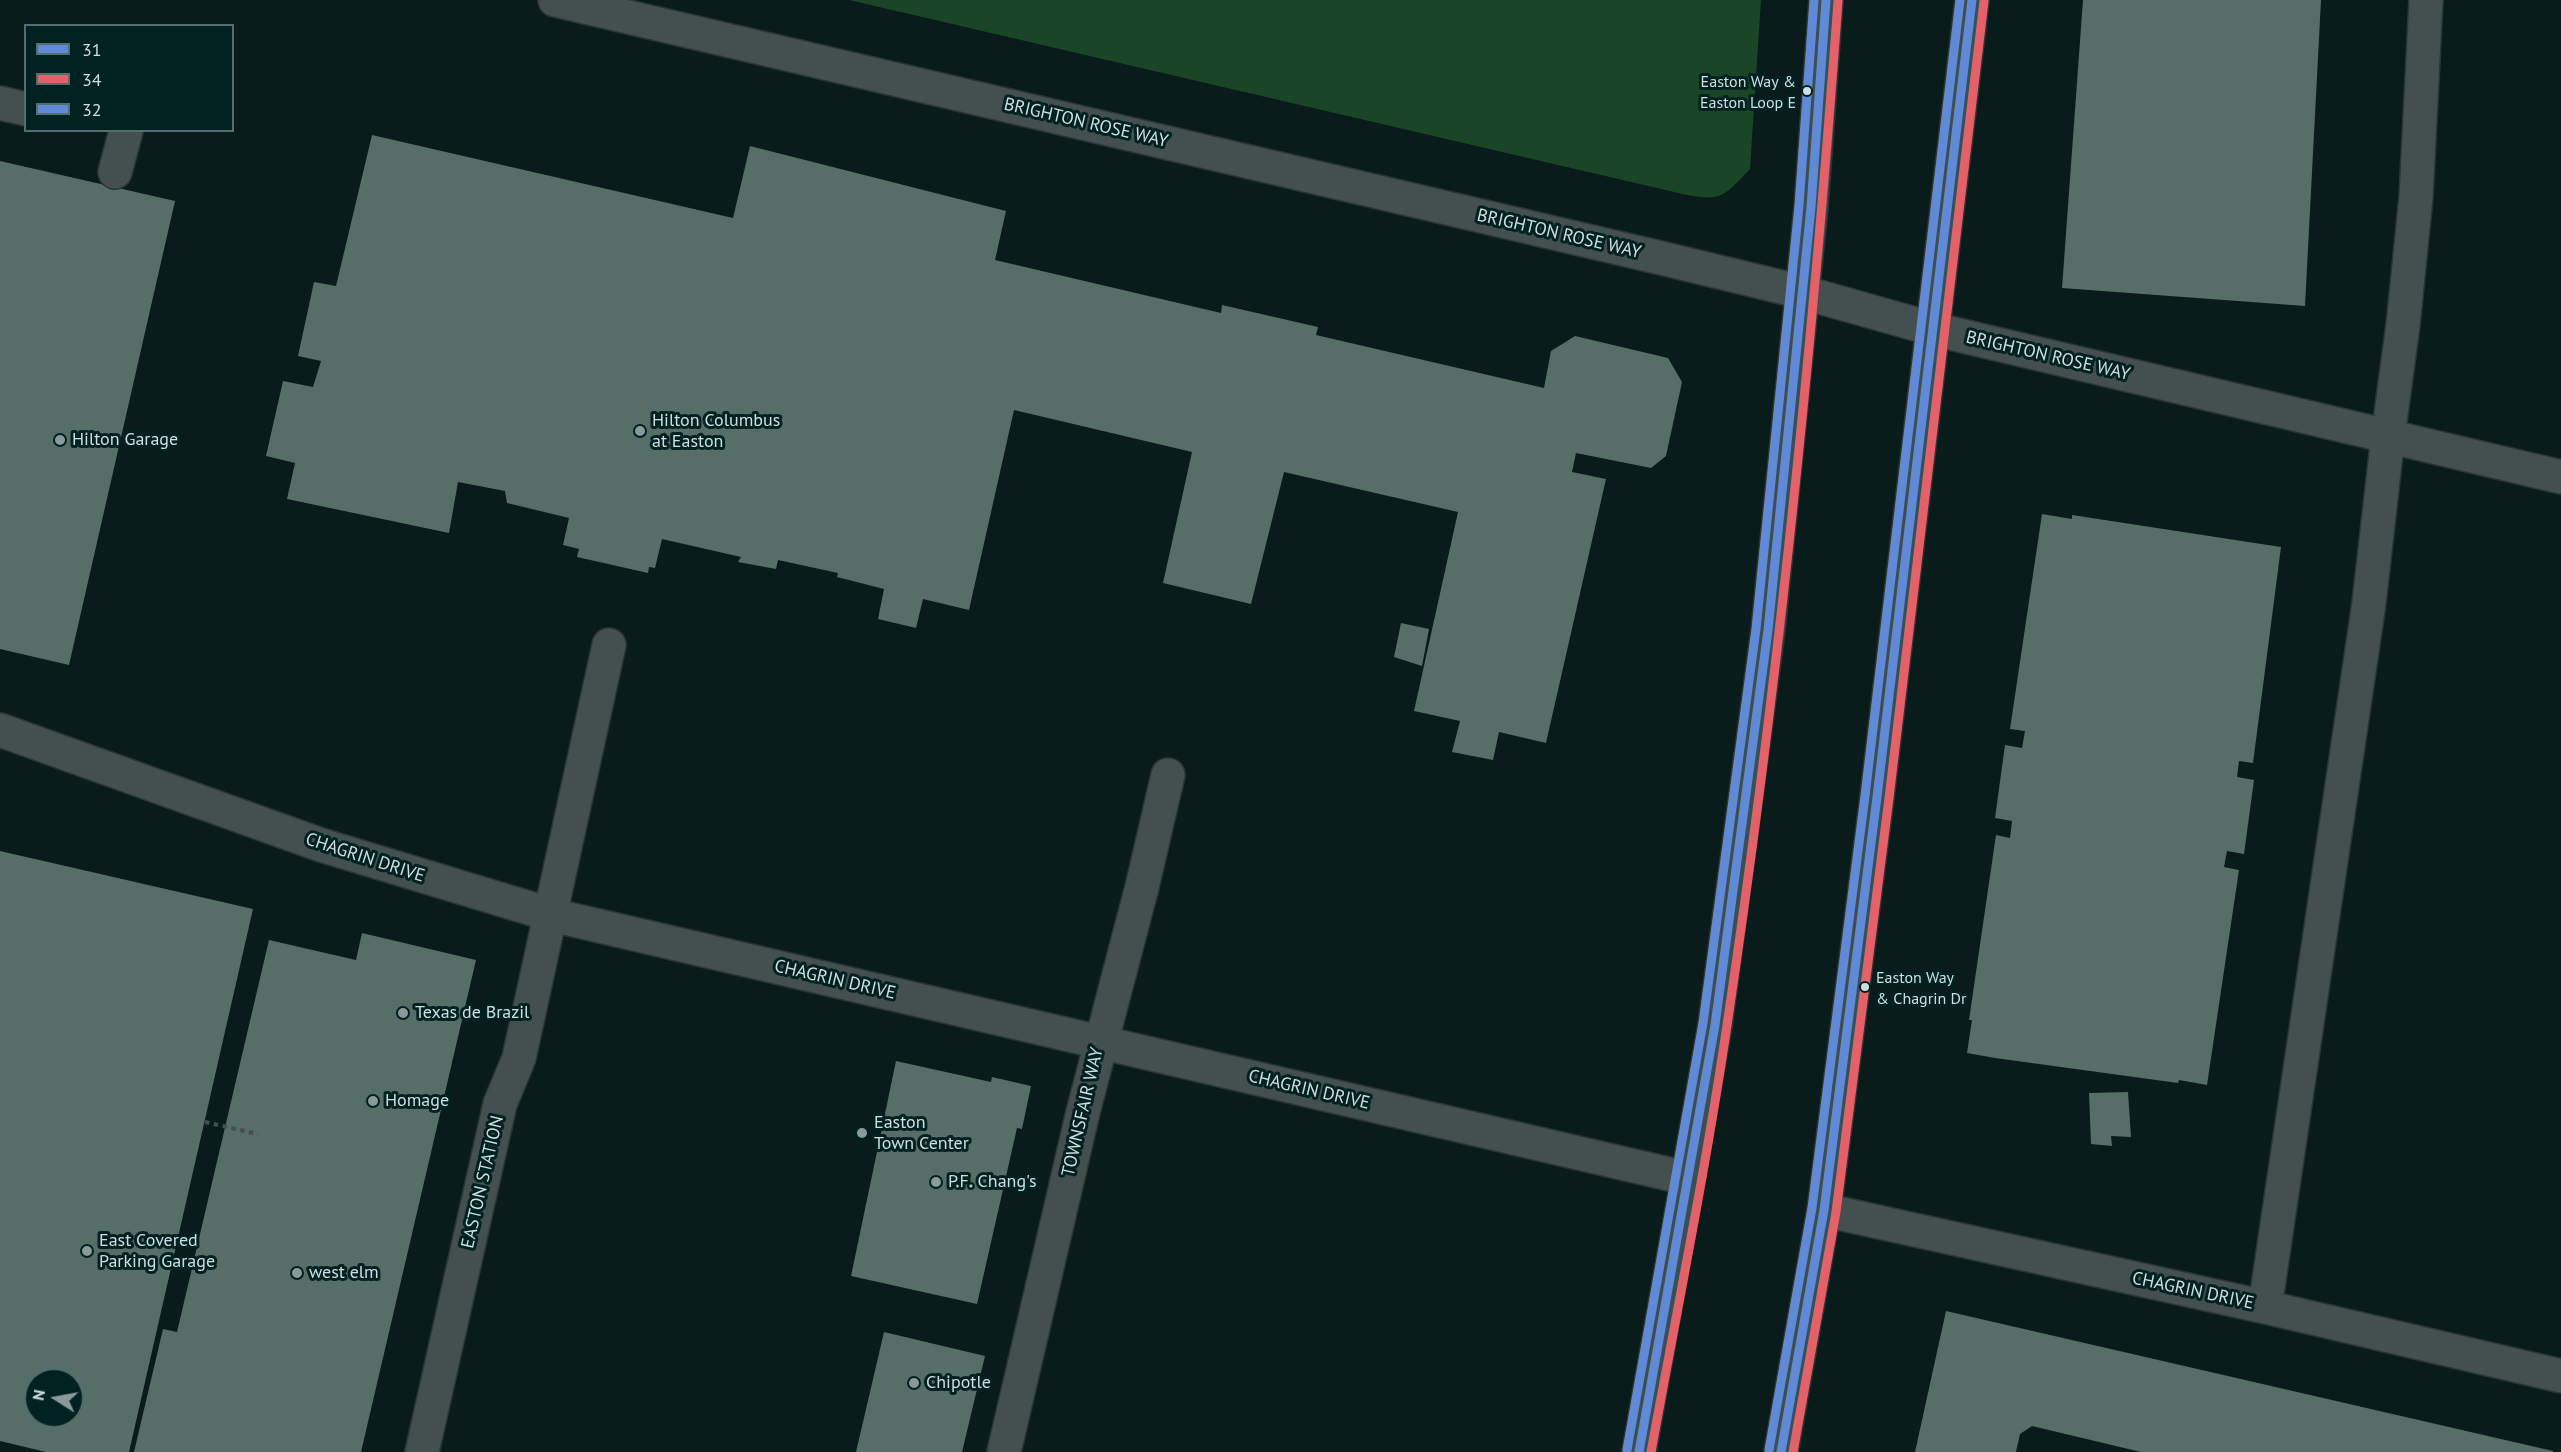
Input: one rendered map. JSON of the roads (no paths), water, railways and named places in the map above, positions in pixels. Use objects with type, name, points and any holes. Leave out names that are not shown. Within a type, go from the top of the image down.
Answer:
[{"type":"main road","points":[[1639,1452],[1715,1025],[1768,630],[1811,207],[1826,0]]},
{"type":"main road","points":[[1781,1452],[1824,1210],[1972,0]]},
{"type":"street","name":"BRIGHTON ROSE WAY","points":[[555,0],[1802,292],[1933,329],[2561,477]]},
{"type":"street","points":[[2265,1308],[2369,603],[2403,325],[2416,197],[2426,0]]},
{"type":"street","points":[[0,103],[24,109]]},
{"type":"street","points":[[115,172],[126,132]]},
{"type":"street","name":"EASTON STATION","points":[[422,1452],[497,1119],[519,1059],[609,645]]},
{"type":"street","name":"CHAGRIN DRIVE","points":[[0,730],[321,845],[552,915],[1686,1178]]},
{"type":"street","name":"TOWNSFAIR WAY","points":[[1004,1452],[1100,1041],[1142,887],[1168,775]]},
{"type":"street","name":"CHAGRIN DRIVE","points":[[1824,1210],[2561,1376]]},
{"type":"place","name":"Easton Way & Easton Loop E","points":[[1807,91]]},
{"type":"place","name":"Hilton Columbus at Easton","points":[[640,431]]},
{"type":"place","name":"Hilton Garage","points":[[60,440]]},
{"type":"place","name":"Easton Way & Chagrin Dr","points":[[1865,987]]},
{"type":"place","name":"Texas de Brazil","points":[[403,1013]]},
{"type":"place","name":"Homage","points":[[373,1101]]},
{"type":"place","name":"Easton Town Center","points":[[862,1133]]},
{"type":"place","name":"P.F. Chang's","points":[[936,1182]]},
{"type":"place","name":"East Covered Parking Garage","points":[[87,1251]]},
{"type":"place","name":"west elm","points":[[297,1273]]},
{"type":"place","name":"Chipotle","points":[[914,1383]]}]
